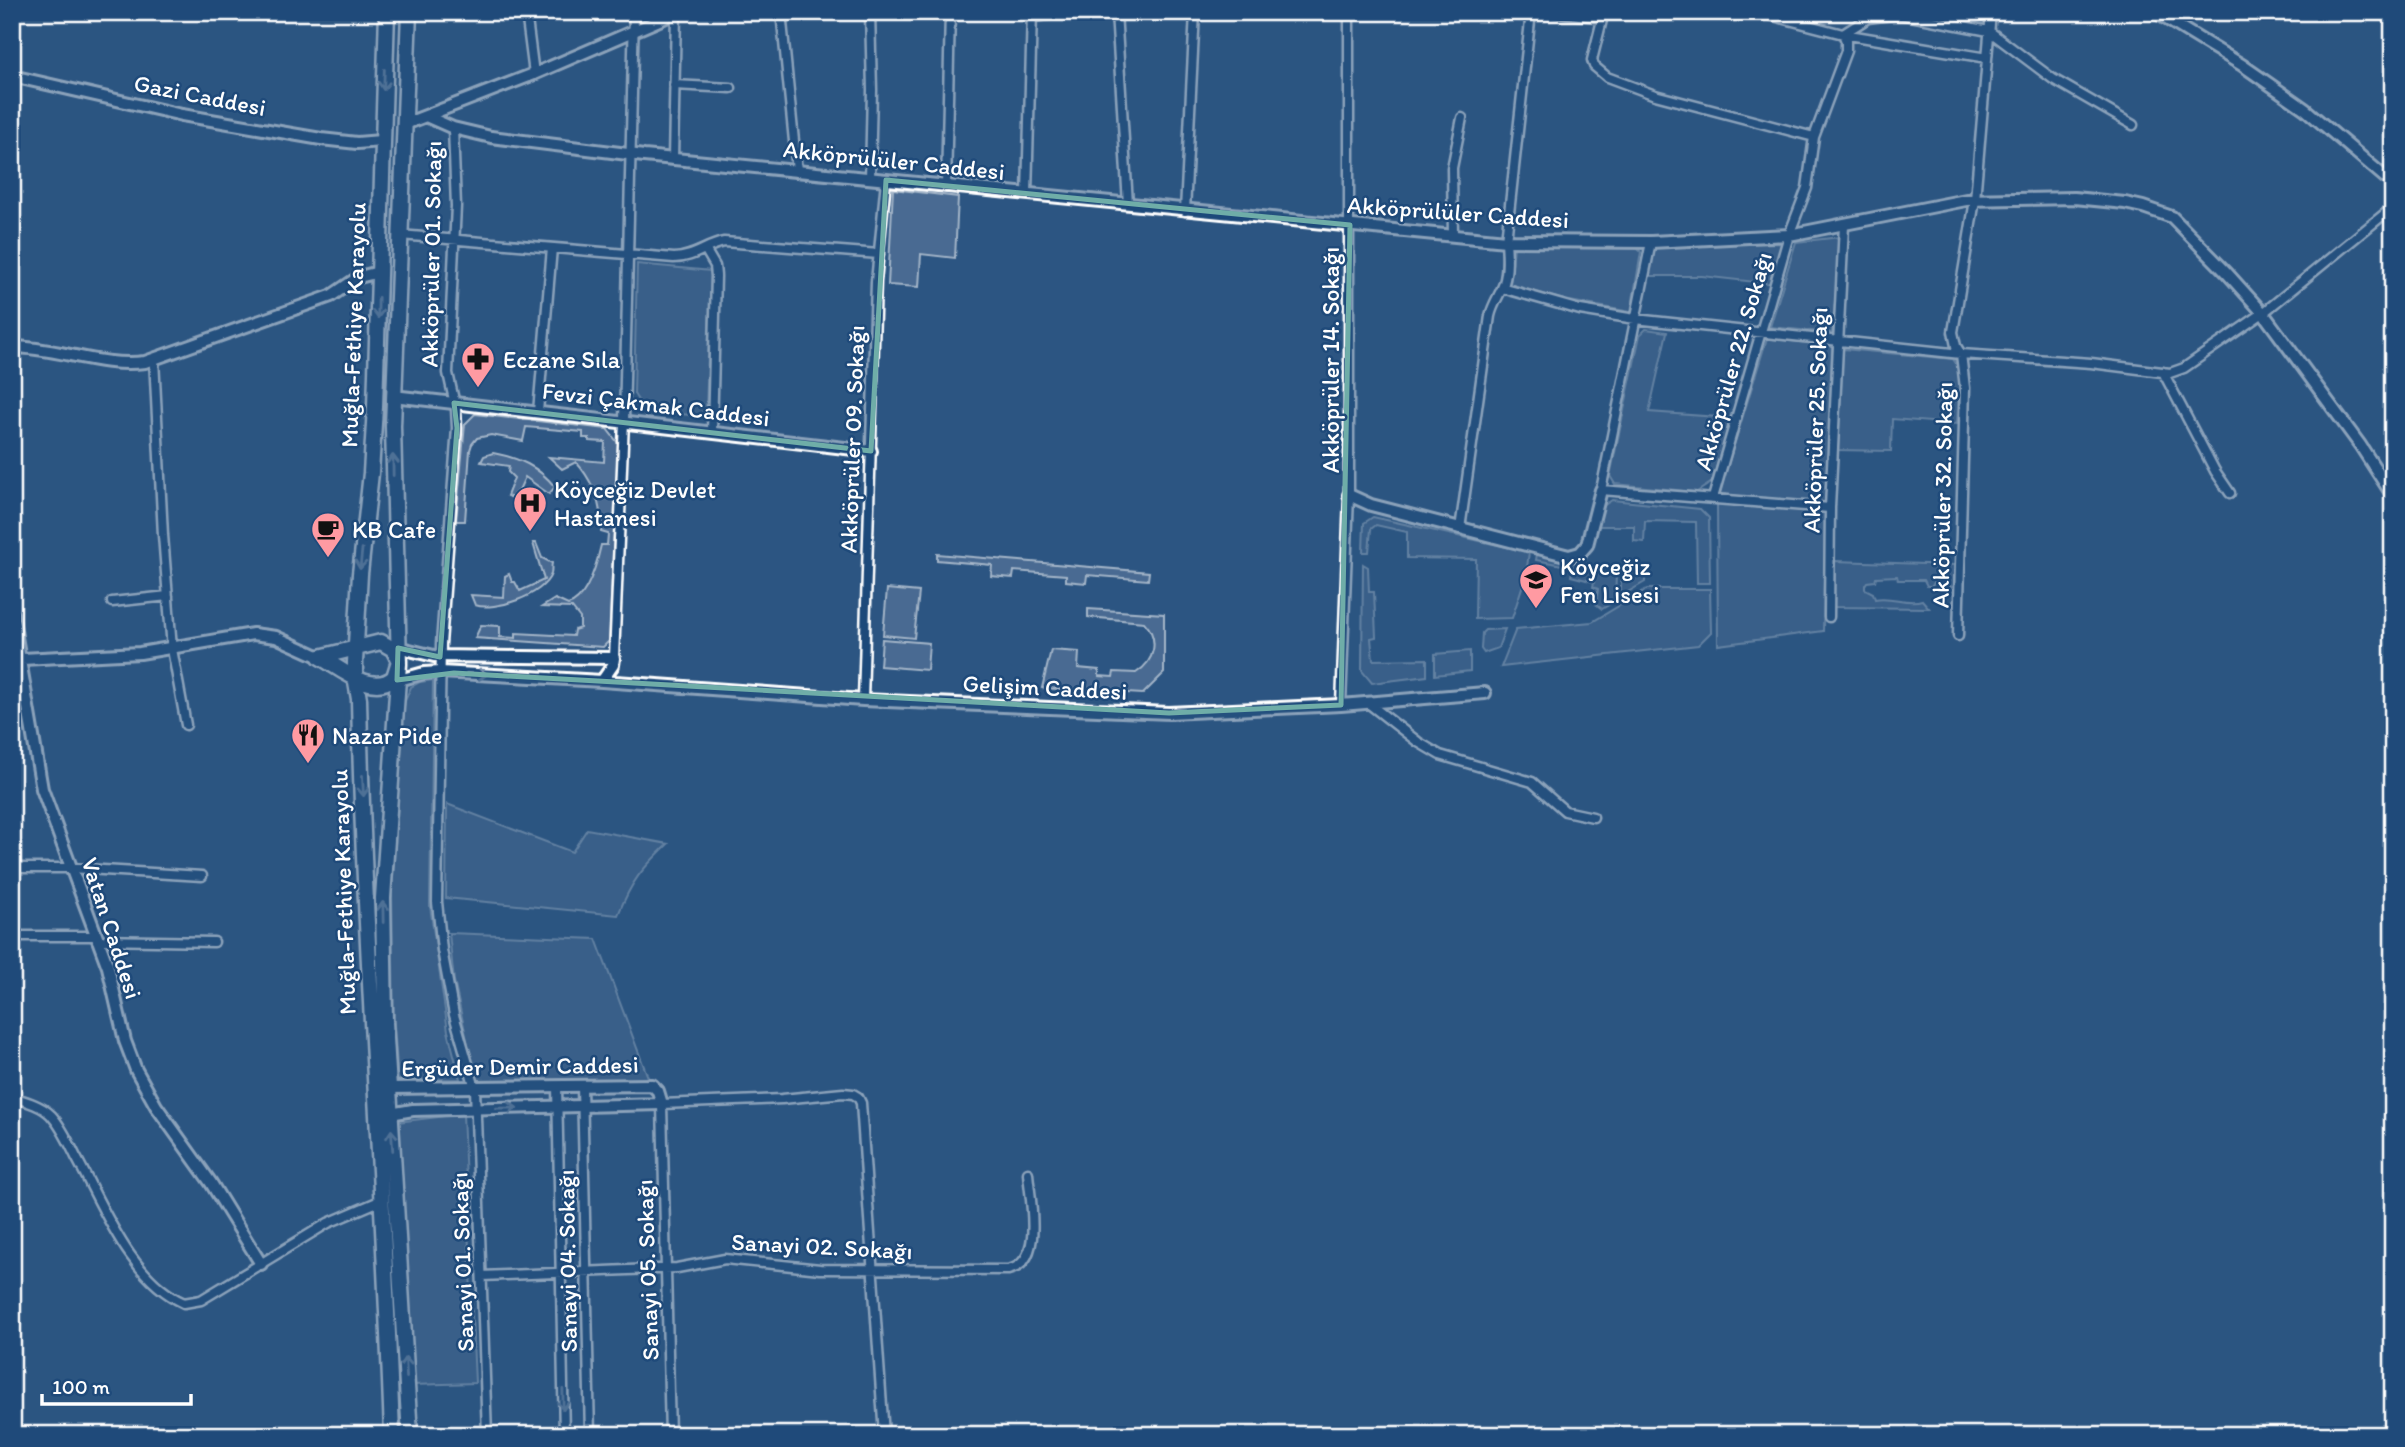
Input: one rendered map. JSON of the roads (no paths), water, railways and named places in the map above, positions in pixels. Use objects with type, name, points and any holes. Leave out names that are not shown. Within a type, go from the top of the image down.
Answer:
[{"type":"highway","name":"Muğla-Fethiye Karayolu","points":[[387,12],[373,445],[360,574],[359,699],[371,1037],[386,1260],[392,1435]]},
{"type":"highway","name":"Muğla-Fethiye Karayolu","points":[[409,12],[393,396],[393,646],[399,664],[391,682],[383,898],[390,1114],[410,1435]]},
{"type":"highway","points":[[360,662],[377,642],[393,646]]},
{"type":"highway","points":[[320,657],[360,662]]},
{"type":"highway","points":[[320,657],[360,662],[375,685],[391,682]]},
{"type":"street","points":[[12,20],[13,12]]},
{"type":"street","points":[[526,12],[534,74]]},
{"type":"street","points":[[602,681],[614,658],[624,421],[634,12]]},
{"type":"street","points":[[781,12],[797,171]]},
{"type":"street","points":[[870,12],[870,178]]},
{"type":"street","points":[[946,187],[950,12]]},
{"type":"street","points":[[1027,194],[1032,15],[1071,12]]},
{"type":"street","points":[[1116,12],[1128,204]]},
{"type":"street","points":[[1185,211],[1195,12]]},
{"type":"street","name":"Akköprüler 14. Sokağı","points":[[1341,705],[1349,495],[1349,12]]},
{"type":"street","points":[[1460,529],[1490,316],[1506,272],[1506,241],[1531,12]]},
{"type":"street","points":[[1555,12],[1604,15],[1592,60],[1594,66],[1607,77],[1655,95],[1814,137]]},
{"type":"street","points":[[1758,12],[1843,34],[1987,58]]},
{"type":"street","name":"Akköprüler 32. Sokağı","points":[[1958,636],[1965,388],[1961,354],[1955,346],[1952,332],[1975,200],[1991,12]]},
{"type":"street","points":[[2155,12],[2242,65],[2305,109],[2393,184]]},
{"type":"street","points":[[405,124],[534,74],[677,13],[673,159]]},
{"type":"street","points":[[1843,34],[1868,18],[1900,14],[1989,31],[2053,79],[2133,125]]},
{"type":"street","name":"Akköprüler 22. Sokağı","points":[[1713,498],[1789,235],[1807,188],[1814,137],[1846,51],[1843,34]]},
{"type":"street","name":"Gazi Caddesi","points":[[12,76],[142,106],[293,135],[341,142],[381,141]]},
{"type":"street","points":[[674,85],[731,88]]},
{"type":"street","name":"Akköprülüler Caddesi","points":[[428,117],[453,128],[491,137],[629,154],[1506,241],[1651,242],[1789,235],[1936,205],[1975,200],[2088,198],[2124,203],[2158,211],[2181,224],[2263,313],[2360,445],[2393,496]]},
{"type":"street","points":[[1453,236],[1452,168],[1462,118]]},
{"type":"street","name":"Akköprüler 01. Sokağı","points":[[453,128],[456,183],[448,360],[449,385],[457,428],[440,656],[436,859],[439,926],[456,1024],[475,1088]]},
{"type":"street","name":"Akköprüler 09. Sokağı","points":[[863,700],[879,254],[886,180]]},
{"type":"street","points":[[1502,288],[1580,310],[1635,319],[1961,354],[2177,372],[2263,313],[2393,207]]},
{"type":"street","name":"Akköprüler 25. Sokağı","points":[[1829,617],[1830,508],[1844,225]]},
{"type":"street","points":[[400,235],[683,258],[724,242],[879,254]]},
{"type":"street","points":[[1349,495],[1371,505],[1569,556],[1584,550],[1601,490],[1651,242]]},
{"type":"street","points":[[538,412],[552,248]]},
{"type":"street","points":[[705,249],[715,266],[716,276],[712,432]]},
{"type":"street","points":[[12,347],[36,347],[125,364],[154,359],[331,296],[359,277],[379,272]]},
{"type":"street","points":[[154,359],[172,649],[186,725]]},
{"type":"street","points":[[2163,372],[2215,471],[2230,493]]},
{"type":"street","name":"Fevzi Çakmak Caddesi","points":[[393,396],[871,451]]},
{"type":"street","points":[[1601,490],[1830,508]]},
{"type":"street","points":[[112,601],[168,596]]},
{"type":"street","name":"Vatan Caddesi","points":[[12,613],[22,659],[42,789],[113,986],[125,1041],[143,1084],[163,1117],[211,1183],[261,1264]]},
{"type":"street","points":[[22,659],[126,655],[253,634],[276,637],[320,657]]},
{"type":"street","points":[[393,646],[423,655],[440,656],[614,658]]},
{"type":"street","name":"Gelişim Caddesi","points":[[391,682],[424,673],[440,672],[863,700],[1169,713],[1341,705],[1485,693]]},
{"type":"street","points":[[1368,703],[1418,742],[1440,755],[1532,782],[1565,811],[1593,817]]},
{"type":"street","points":[[12,868],[70,868],[202,876]]},
{"type":"street","points":[[12,936],[214,942]]},
{"type":"street","name":"Ergüder Demir Caddesi","points":[[389,1088],[652,1085],[662,1104],[414,1110],[390,1114]]},
{"type":"street","points":[[557,1086],[564,1435]]},
{"type":"street","name":"Sanayi 04. Sokağı","points":[[582,1086],[590,1435]]},
{"type":"street","name":"Sanayi 01. Sokağı","points":[[475,1088],[487,1435]]},
{"type":"street","points":[[662,1104],[782,1099],[843,1093],[858,1097],[861,1103],[884,1435]]},
{"type":"street","points":[[12,1097],[40,1107],[54,1120],[129,1256],[161,1288],[184,1303],[201,1300],[328,1223],[382,1200]]},
{"type":"street","name":"Sanayi 05. Sokağı","points":[[662,1104],[670,1435]]},
{"type":"street","name":"Sanayi 02. Sokağı","points":[[482,1276],[666,1268],[725,1259],[799,1268],[1008,1270],[1022,1265],[1028,1257],[1032,1235],[1028,1173]]},
{"type":"place","name":"Eczane Sıla","points":[[478,389]]},
{"type":"place","name":"Köyceğiz Devlet Hastanesi","points":[[530,533]]},
{"type":"place","name":"KB Cafe","points":[[328,559]]},
{"type":"place","name":"Köyceğiz Fen Lisesi","points":[[1536,610]]},
{"type":"place","name":"Nazar Pide","points":[[308,765]]}]
